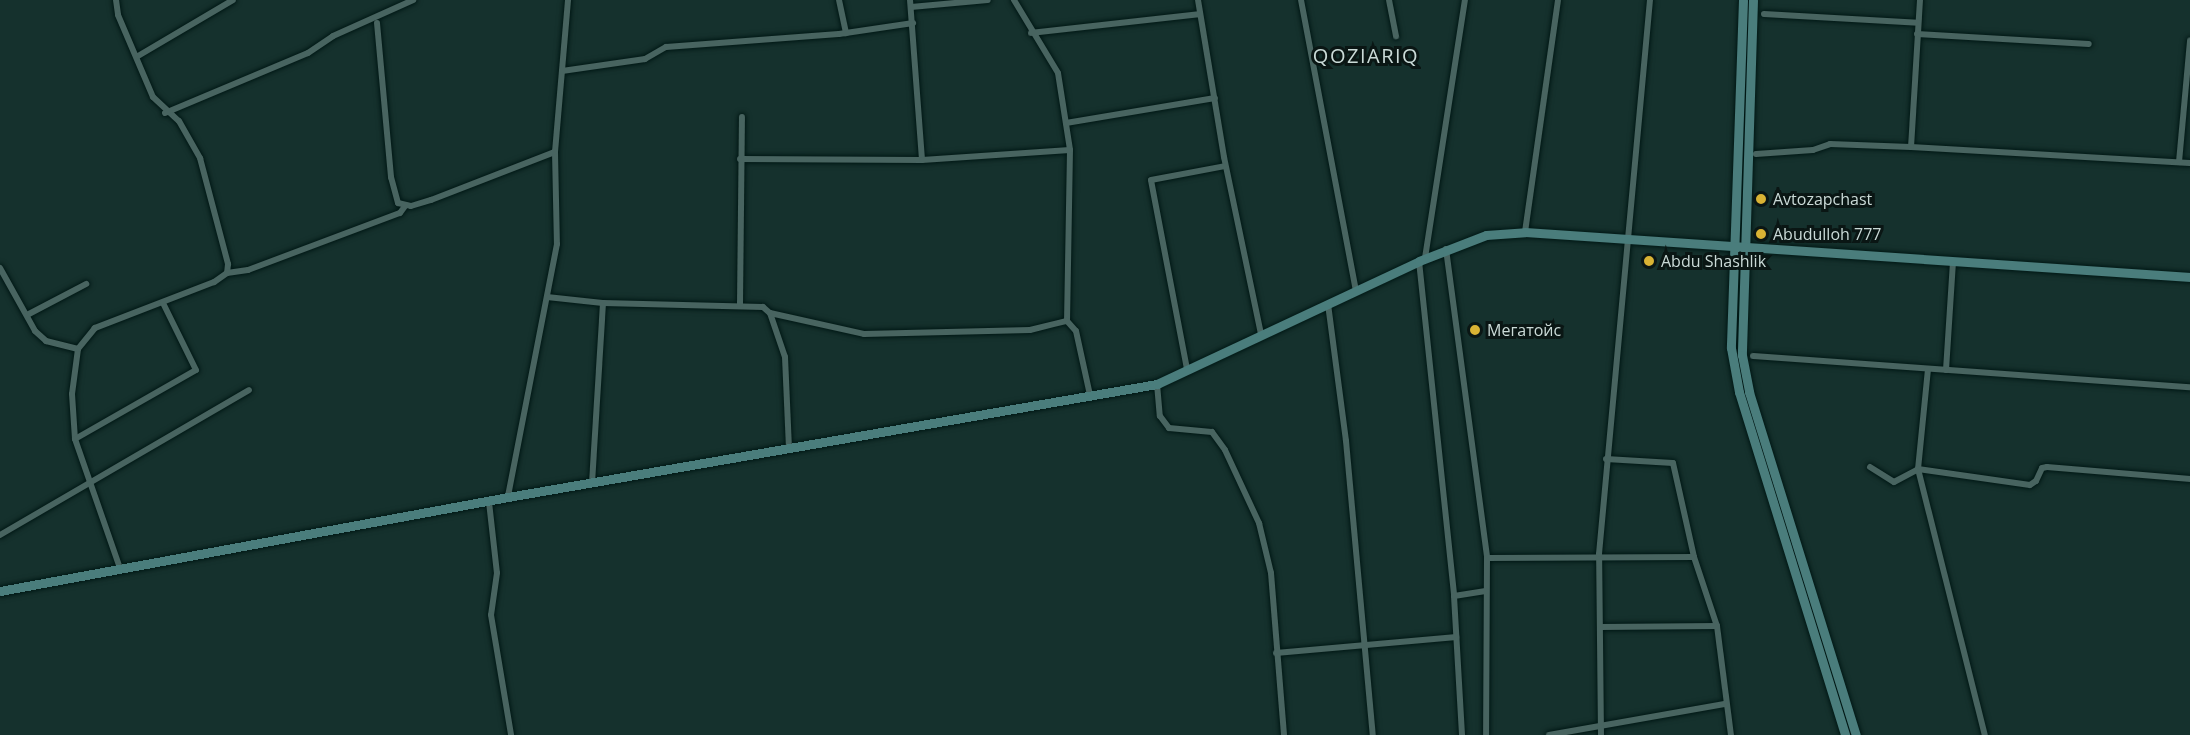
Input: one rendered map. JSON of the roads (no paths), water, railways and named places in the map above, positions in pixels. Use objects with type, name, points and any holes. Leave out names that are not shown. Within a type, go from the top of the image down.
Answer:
[{"type":"main road","points":[[1743,0],[1731,348],[1739,392],[1845,735]]},
{"type":"main road","points":[[1753,0],[1742,355],[1749,393],[1856,735]]},
{"type":"main road","points":[[0,591],[508,497],[1157,384],[1446,249],[1486,235],[1525,232],[2190,277]]},
{"type":"street","points":[[116,0],[118,15],[138,56],[153,97],[165,113],[179,121],[200,158],[228,264],[227,273]]},
{"type":"street","points":[[138,56],[233,0]]},
{"type":"street","points":[[165,113],[308,53],[333,36],[413,0]]},
{"type":"street","points":[[508,497],[557,244],[555,152],[567,0]]},
{"type":"street","points":[[839,0],[846,33]]},
{"type":"street","points":[[922,160],[911,3],[988,0]]},
{"type":"street","points":[[1014,0],[1031,33],[1058,73],[1070,150],[1067,321],[1076,331],[1090,395]]},
{"type":"street","points":[[1198,0],[1226,166],[1261,334]]},
{"type":"street","points":[[1301,0],[1356,290]]},
{"type":"street","points":[[1389,0],[1396,36]]},
{"type":"street","points":[[1462,735],[1454,596],[1422,260],[1465,0]]},
{"type":"street","points":[[1525,232],[1558,0]]},
{"type":"street","points":[[1601,735],[1599,725],[1599,560],[1606,459],[1650,0]]},
{"type":"street","points":[[1911,147],[1920,0]]},
{"type":"street","points":[[1031,33],[1200,14]]},
{"type":"street","points":[[1764,14],[1918,23]]},
{"type":"street","points":[[376,23],[393,193],[405,206]]},
{"type":"street","points":[[562,71],[645,59],[666,47],[846,33],[913,23]]},
{"type":"street","points":[[1917,34],[2089,44]]},
{"type":"street","points":[[2179,162],[2190,40]]},
{"type":"street","points":[[1066,123],[1215,98]]},
{"type":"street","points":[[740,304],[742,117]]},
{"type":"street","points":[[1756,154],[1813,150],[1830,144],[2190,163]]},
{"type":"street","points":[[740,159],[922,160],[1070,150]]},
{"type":"street","points":[[120,568],[75,439],[72,394],[78,349],[95,327],[163,303],[227,273],[248,270],[400,213],[405,206],[555,152]]},
{"type":"street","points":[[1187,369],[1151,180],[1226,166]]},
{"type":"street","points":[[1446,249],[1487,558],[1486,735]]},
{"type":"street","points":[[1946,370],[1953,261]]},
{"type":"street","points":[[0,268],[27,315],[46,341],[78,349]]},
{"type":"street","points":[[27,315],[86,284]]},
{"type":"street","points":[[547,297],[603,303],[755,304],[770,313],[864,334],[1030,330],[1067,321]]},
{"type":"street","points":[[75,439],[196,370],[163,303]]},
{"type":"street","points":[[592,483],[603,303]]},
{"type":"street","points":[[1328,304],[1373,735]]},
{"type":"street","points":[[770,313],[785,357],[789,447]]},
{"type":"street","points":[[1753,356],[2190,387]]},
{"type":"street","points":[[1928,369],[1918,469],[1985,735]]},
{"type":"street","points":[[1157,384],[1160,416],[1169,428],[1212,432],[1226,450],[1254,513],[1271,573],[1284,735]]},
{"type":"street","points":[[0,535],[23,525],[90,481],[249,390]]},
{"type":"street","points":[[1606,459],[1673,463],[1694,557],[1717,626],[1725,704],[1731,735]]},
{"type":"street","points":[[1870,467],[1894,482],[1918,469],[2030,485],[2036,481],[2042,468],[2047,467],[2190,479]]},
{"type":"street","points":[[489,502],[497,573],[490,615],[512,735]]},
{"type":"street","points":[[1487,558],[1599,560],[1694,557]]},
{"type":"street","points":[[1454,596],[1486,591]]},
{"type":"street","points":[[1600,627],[1717,626]]},
{"type":"street","points":[[1276,653],[1456,637]]},
{"type":"street","points":[[1549,735],[1725,704]]},
{"type":"place","name":"Avtozapchast","points":[[1761,199]]},
{"type":"place","name":"Abudulloh 777","points":[[1761,234]]},
{"type":"place","name":"Abdu Shashlik","points":[[1649,261]]},
{"type":"place","name":"Мегатойс","points":[[1475,330]]},
{"type":"district","name":"QOZIARIQ","points":[[1366,55]]}]
